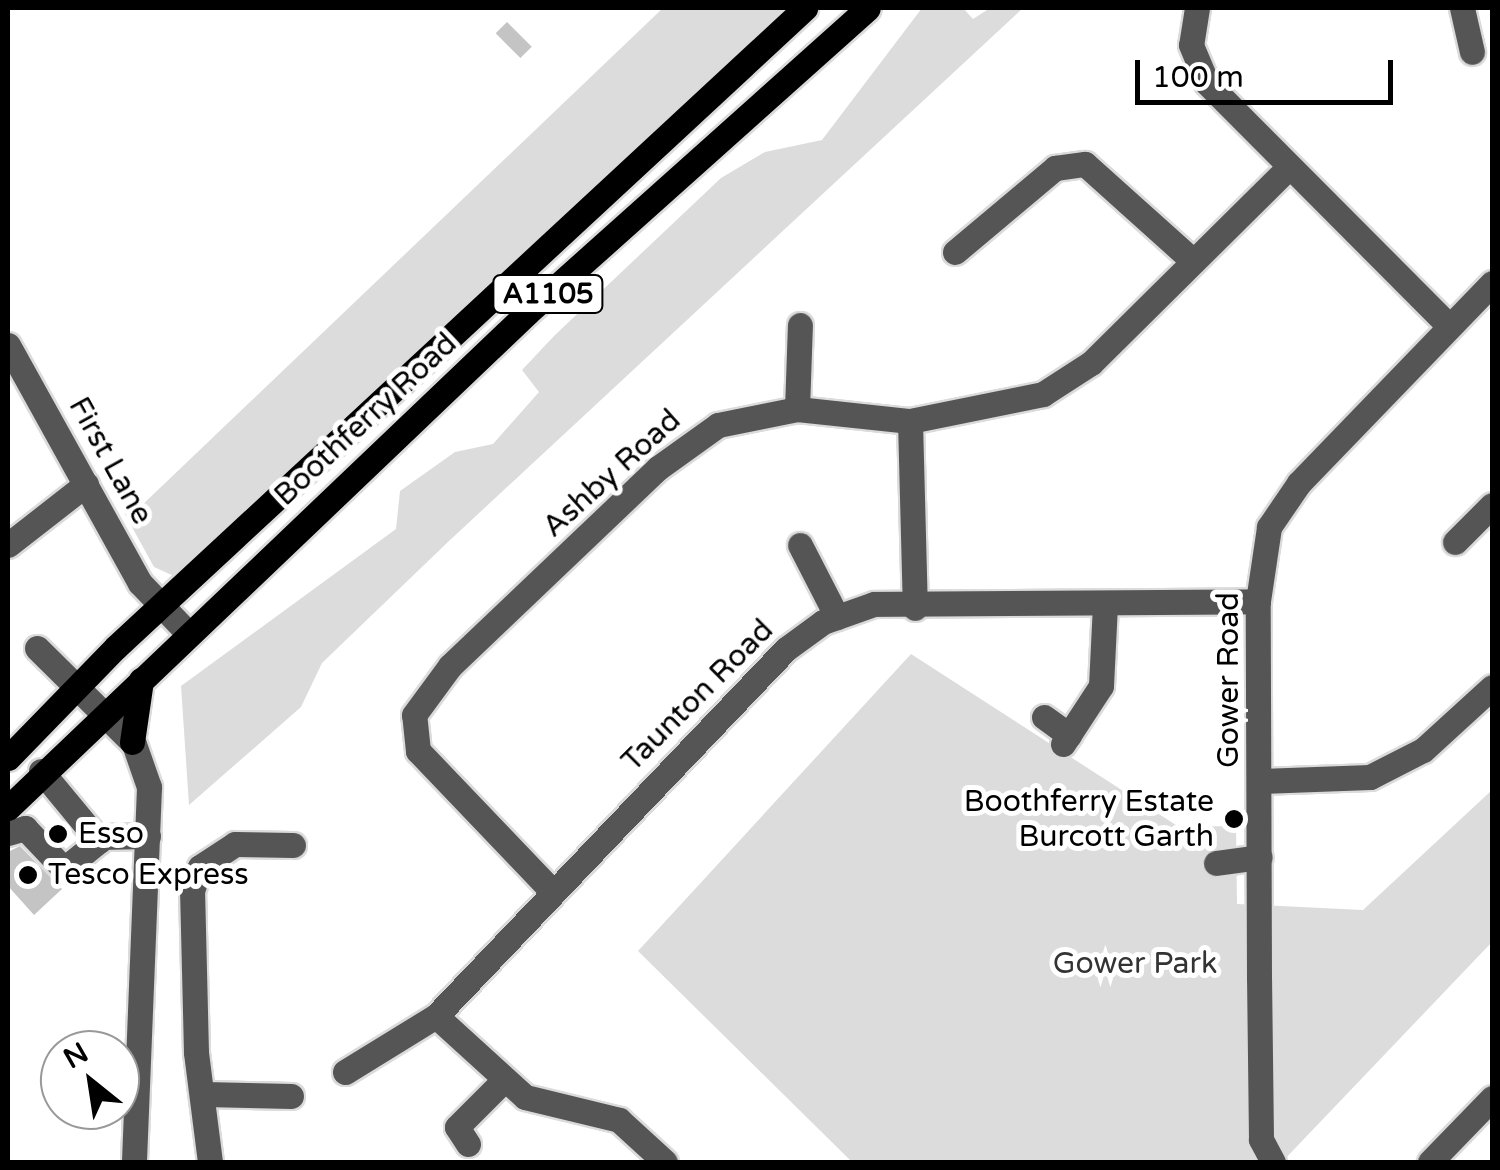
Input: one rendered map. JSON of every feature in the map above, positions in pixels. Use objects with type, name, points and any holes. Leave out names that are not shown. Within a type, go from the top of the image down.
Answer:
[{"type":"main road","name":"Boothferry Road","points":[[8,758],[160,606],[805,8]]},
{"type":"main road","name":"Boothferry Road","points":[[8,808],[102,712],[527,313],[868,8]]},
{"type":"main road","points":[[780,31],[809,63]]},
{"type":"main road","points":[[132,742],[130,709],[145,671]]},
{"type":"street","points":[[1197,8],[1196,65],[1289,167],[1448,326]]},
{"type":"street","points":[[1462,8],[1472,52]]},
{"type":"street","points":[[955,252],[1055,168],[1085,164],[1193,261]]},
{"type":"street","name":"Ashby Road","points":[[552,891],[418,751],[414,714],[450,666],[658,468],[718,425],[797,409],[910,421],[1043,394],[1091,363],[1289,167]]},
{"type":"street","name":"Gower Road","points":[[1272,1162],[1260,1139],[1258,602],[1269,528],[1299,483],[1492,283]]},
{"type":"street","points":[[501,287],[527,313]]},
{"type":"street","points":[[797,409],[800,324]]},
{"type":"street","name":"First Lane","points":[[8,345],[160,606],[187,632]]},
{"type":"street","points":[[910,421],[915,608]]},
{"type":"street","points":[[8,546],[86,484]]},
{"type":"street","points":[[1455,542],[1492,504]]},
{"type":"street","points":[[800,545],[837,617]]},
{"type":"street","name":"Taunton Road","points":[[345,1072],[436,1016],[786,649],[837,617],[874,604],[915,608],[1258,602]]},
{"type":"street","points":[[1044,717],[1066,739],[1101,686],[1106,604]]},
{"type":"street","points":[[37,648],[132,742],[149,787],[134,1162]]},
{"type":"street","points":[[1261,781],[1370,777],[1424,750],[1492,688]]},
{"type":"street","points":[[41,771],[99,837]]},
{"type":"street","points":[[8,834],[25,828],[64,869],[99,837],[148,836]]},
{"type":"street","points":[[210,1162],[192,890],[200,867],[235,844],[293,844]]},
{"type":"street","points":[[1216,863],[1260,857]]},
{"type":"street","points":[[436,1016],[502,1082],[555,1108],[620,1120],[665,1162]]},
{"type":"street","points":[[468,1144],[457,1127],[502,1082]]},
{"type":"street","points":[[204,1094],[291,1096]]},
{"type":"street","points":[[1430,1162],[1492,1098]]},
{"type":"green space","points":[[663,8],[784,8],[196,560],[174,576],[154,567],[121,507],[139,508]]},
{"type":"green space","points":[[922,8],[963,8],[973,19],[990,8],[1023,8],[449,541],[322,663],[301,707],[189,805],[181,686],[396,529],[400,491],[455,452],[493,444],[539,392],[522,370],[555,335],[721,178],[765,152],[822,140]]},
{"type":"green space","name":"Gower Park","points":[[911,654],[1179,827],[1236,826],[1237,904],[1363,910],[1492,790],[1492,942],[1282,1162],[852,1162],[638,951]]},
{"type":"building","points":[[507,22],[532,47],[520,58],[496,33]]},
{"type":"building","name":"Tesco Express","points":[[20,846],[62,889],[34,915],[8,886],[8,852]]},
{"type":"place","name":"Boothferry Estate Burcott Garth","points":[[1234,819]]},
{"type":"place","name":"Esso","points":[[58,834]]},
{"type":"place","name":"Tesco Express","points":[[28,875]]}]
